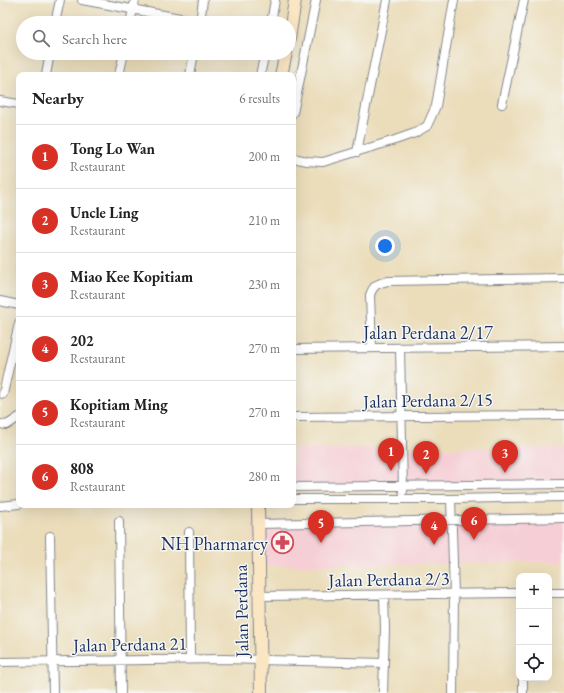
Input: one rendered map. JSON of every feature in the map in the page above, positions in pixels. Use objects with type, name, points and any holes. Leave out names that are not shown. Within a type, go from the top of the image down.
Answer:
[{"type":"street","points":[[82,0],[129,16]]},
{"type":"street","points":[[132,16],[135,0]]},
{"type":"street","points":[[202,16],[203,0]]},
{"type":"street","points":[[272,16],[275,0]]},
{"type":"street","points":[[293,16],[295,0]]},
{"type":"street","points":[[296,98],[316,0]]},
{"type":"street","points":[[357,152],[387,0]]},
{"type":"street","points":[[296,159],[324,162],[401,138],[427,126],[436,106],[454,0]]},
{"type":"street","points":[[502,104],[524,0]]},
{"type":"street","points":[[56,16],[59,3]]},
{"type":"street","points":[[47,72],[49,60]]},
{"type":"street","points":[[120,72],[122,60]]},
{"type":"street","points":[[191,72],[193,60]]},
{"type":"street","points":[[261,72],[263,60]]},
{"type":"street","points":[[282,72],[284,60]]},
{"type":"street","points":[[0,101],[16,104]]},
{"type":"street","points":[[372,348],[370,295],[372,288],[377,284],[388,281],[564,278]]},
{"type":"street","points":[[0,301],[16,304]]},
{"type":"street","points":[[3,394],[16,336]]},
{"type":"street","name":"Jalan Perdana 2/17","points":[[296,349],[564,346]]},
{"type":"street","points":[[400,348],[403,498]]},
{"type":"street","name":"Jalan Perdana 2/15","points":[[296,417],[564,415]]},
{"type":"street","points":[[0,424],[7,425],[16,419]]},
{"type":"street","points":[[296,487],[564,484]]},
{"type":"street","points":[[296,499],[564,497]]},
{"type":"street","points":[[451,499],[454,594],[453,693]]},
{"type":"street","points":[[0,506],[16,504]]},
{"type":"street","name":"Jalan Perdana","points":[[258,508],[261,693]]},
{"type":"street","points":[[258,524],[564,518]]},
{"type":"street","points":[[119,521],[121,693]]},
{"type":"street","points":[[189,532],[190,659]]},
{"type":"street","points":[[50,536],[53,693]]},
{"type":"street","name":"Jalan Perdana 2/3","points":[[259,596],[516,593]]},
{"type":"street","points":[[552,593],[564,593]]},
{"type":"street","points":[[383,693],[384,595]]},
{"type":"street","name":"Jalan Perdana 21","points":[[0,662],[190,659],[384,663]]},
{"type":"street","points":[[523,681],[523,693]]},
{"type":"shaded area","points":[[296,448],[564,448],[564,487],[296,490]]},
{"type":"shaded area","points":[[564,515],[564,562],[255,566],[253,521]]},
{"type":"place","name":"Tong Lo Wan","points":[[391,471]]},
{"type":"place","name":"Miao Kee Kopitiam","points":[[505,473]]},
{"type":"place","name":"Uncle Ling","points":[[426,474]]},
{"type":"place","name":"808","points":[[474,540]]},
{"type":"place","name":"NH Pharmarcy","points":[[283,543]]},
{"type":"place","name":"Kopitiam Ming","points":[[321,543]]},
{"type":"place","name":"202","points":[[434,545]]}]
